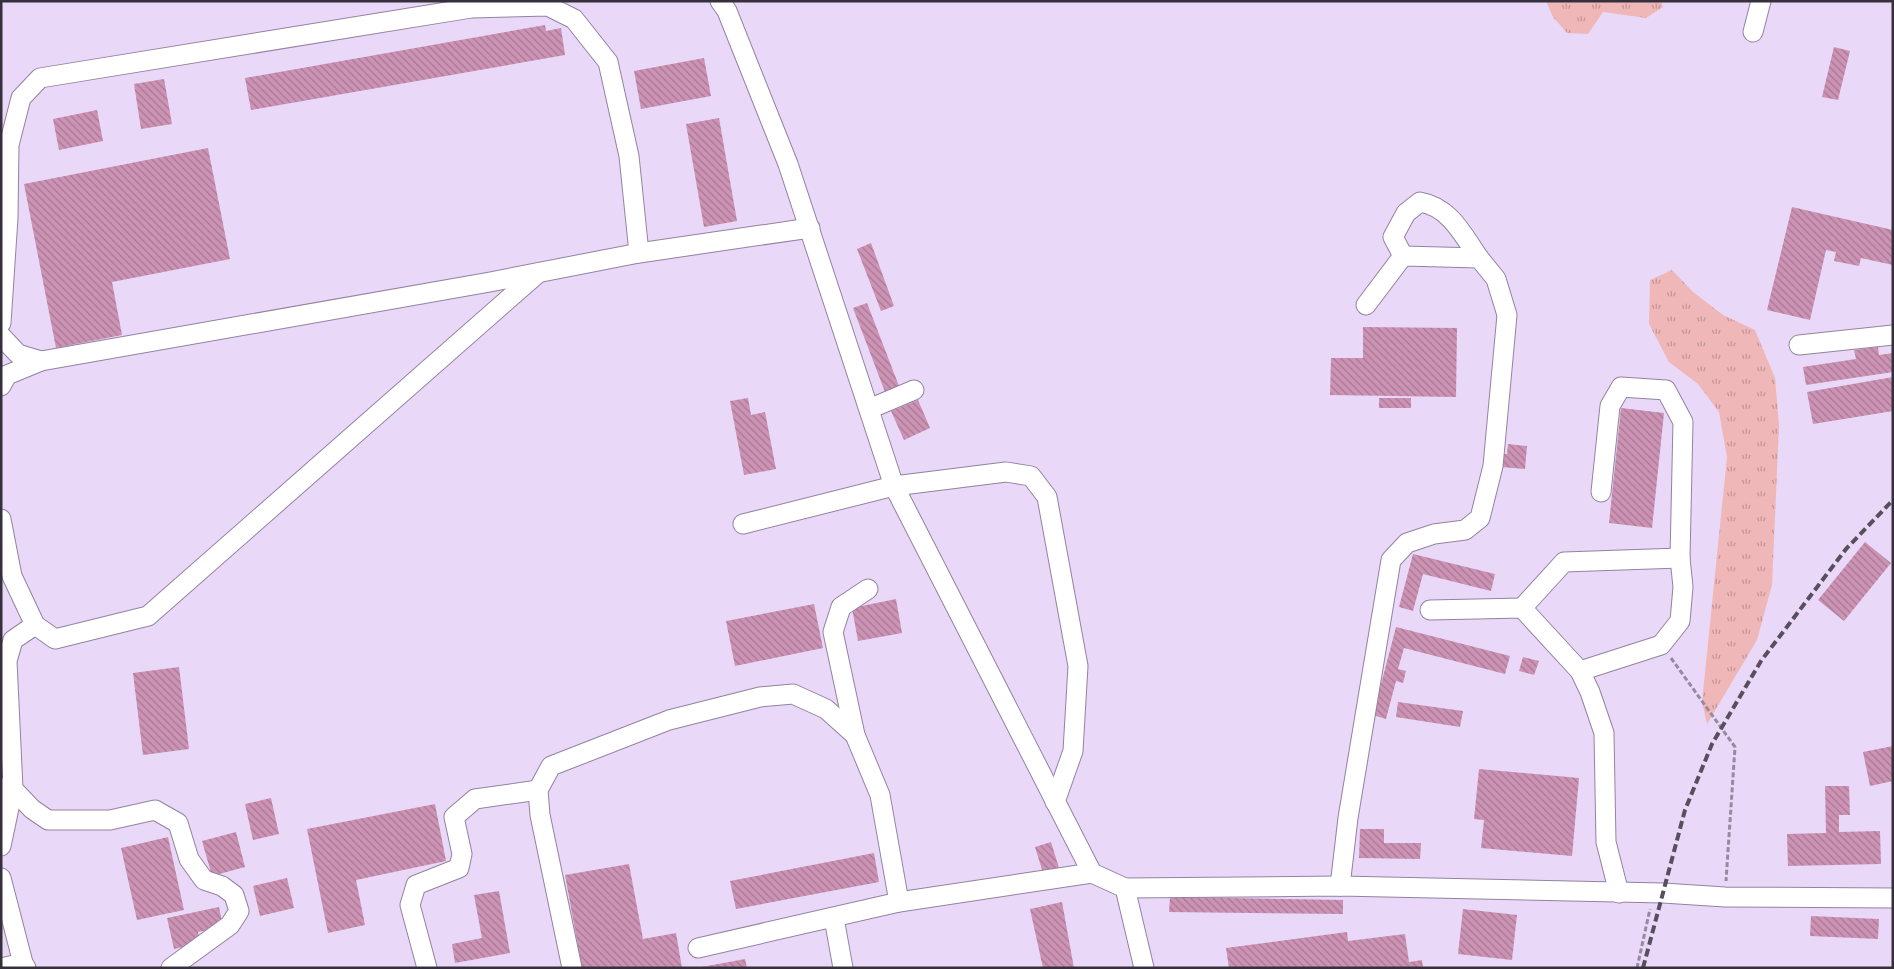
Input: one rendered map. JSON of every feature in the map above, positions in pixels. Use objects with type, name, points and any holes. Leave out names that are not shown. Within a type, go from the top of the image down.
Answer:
[{"type":"street","points":[[720,1],[727,11],[752,70],[788,164],[894,486],[1092,873]]},
{"type":"street","points":[[1753,32],[1760,1]]},
{"type":"street","points":[[1,323],[8,218],[9,145],[21,98],[40,78],[471,8],[548,6],[574,19],[608,62],[629,156],[640,252]]},
{"type":"street","points":[[1340,886],[1348,818],[1391,560],[1407,543],[1434,534],[1465,530],[1480,518],[1492,466],[1507,315],[1496,279],[1455,223],[1433,204],[1420,202],[1406,213],[1393,237],[1403,256]]},
{"type":"street","points":[[1,386],[7,375],[41,361],[539,272],[640,252],[810,228]]},
{"type":"street","points":[[1403,256],[1479,258]]},
{"type":"street","points":[[1366,305],[1403,256]]},
{"type":"street","points":[[1,520],[12,576],[35,625],[55,639],[148,616],[539,272]]},
{"type":"street","points":[[1799,345],[1893,335]]},
{"type":"street","points":[[1,336],[18,354],[41,361]]},
{"type":"street","points":[[1580,671],[1661,645],[1680,621],[1683,587],[1680,558],[1683,422],[1666,390],[1621,387],[1610,406],[1602,492]]},
{"type":"street","points":[[869,409],[914,390]]},
{"type":"street","points":[[743,524],[894,486],[1006,472],[1031,476],[1047,497],[1078,666],[1073,751],[1055,802]]},
{"type":"street","points":[[1430,610],[1522,608],[1564,562],[1680,558]]},
{"type":"street","points":[[868,589],[841,607],[833,632],[854,736],[880,795],[899,902]]},
{"type":"street","points":[[1522,608],[1580,671],[1590,692],[1604,734],[1606,842],[1619,893]]},
{"type":"street","points":[[1,846],[7,788],[8,661],[13,640],[35,625]]},
{"type":"street","points":[[572,968],[540,814],[538,790],[551,766],[669,720],[760,697],[793,694],[826,709],[854,736]]},
{"type":"street","points":[[7,788],[48,820],[110,820],[155,810],[178,823],[188,858],[204,880],[222,886],[234,895],[240,911],[230,924],[170,968]]},
{"type":"street","points":[[427,968],[410,905],[416,885],[459,868],[462,854],[454,817],[475,799],[538,790]]},
{"type":"street","points":[[698,948],[899,902],[1092,873],[1125,888],[1340,886],[1654,893],[1725,897],[1893,898]]},
{"type":"street","points":[[1,878],[24,966],[2,968]]},
{"type":"street","points":[[1125,888],[1144,968]]},
{"type":"street","points":[[834,918],[843,968]]},
{"type":"path","points":[[1661,645],[1735,747],[1725,897]]},
{"type":"path","points":[[1637,968],[1654,893]]},
{"type":"green space","points":[[1546,1],[1661,1],[1663,7],[1646,18],[1603,12],[1588,34],[1567,33],[1553,17]]},
{"type":"green space","points":[[1672,270],[1693,292],[1723,315],[1755,330],[1775,378],[1779,425],[1772,585],[1757,640],[1707,724],[1702,702],[1727,457],[1719,412],[1698,384],[1669,362],[1649,324],[1650,280]]},
{"type":"building","points":[[545,25],[546,31],[561,28],[565,55],[251,110],[245,78]]},
{"type":"building","points":[[1834,47],[1850,51],[1838,100],[1822,97]]},
{"type":"building","points":[[704,58],[711,96],[641,109],[634,71]]},
{"type":"building","points":[[164,79],[172,124],[141,129],[134,84]]},
{"type":"building","points":[[97,110],[103,141],[59,150],[53,119]]},
{"type":"building","points":[[719,118],[737,221],[704,227],[686,124]]},
{"type":"building","points":[[208,148],[230,259],[112,282],[122,335],[56,348],[24,184]]},
{"type":"building","points":[[1792,207],[1893,230],[1893,265],[1861,258],[1859,266],[1834,261],[1836,252],[1826,250],[1810,320],[1767,310]]},
{"type":"building","points":[[871,243],[894,306],[881,311],[857,249]]},
{"type":"building","points":[[867,303],[899,386],[885,392],[853,308]]},
{"type":"building","points":[[1363,327],[1457,328],[1456,397],[1330,395],[1331,358],[1363,358]]},
{"type":"building","points":[[1878,347],[1879,355],[1893,353],[1893,372],[1806,385],[1803,367],[1856,359],[1854,350]]},
{"type":"building","points":[[1893,377],[1893,411],[1813,424],[1807,392]]},
{"type":"building","points":[[748,398],[751,415],[765,412],[776,469],[744,475],[730,401]]},
{"type":"building","points":[[1379,398],[1411,398],[1411,408],[1379,408]]},
{"type":"building","points":[[918,400],[930,428],[904,440],[891,411]]},
{"type":"building","points":[[1621,408],[1664,413],[1652,528],[1609,523]]},
{"type":"building","points":[[1508,444],[1527,446],[1525,469],[1501,467],[1502,454],[1507,454]]},
{"type":"building","points":[[1865,542],[1891,563],[1844,621],[1818,600]]},
{"type":"building","points":[[1413,554],[1495,574],[1491,591],[1423,574],[1413,611],[1399,607]]},
{"type":"building","points":[[896,599],[902,633],[858,641],[852,608]]},
{"type":"building","points":[[814,604],[823,648],[735,666],[726,621]]},
{"type":"building","points":[[1396,627],[1510,656],[1505,674],[1404,648],[1398,669],[1406,671],[1403,683],[1396,681],[1386,719],[1373,715]]},
{"type":"building","points":[[1523,657],[1539,661],[1534,675],[1519,671]]},
{"type":"building","points":[[179,667],[189,749],[143,755],[133,673]]},
{"type":"building","points":[[1398,702],[1463,711],[1460,727],[1396,717]]},
{"type":"building","points":[[1893,746],[1893,781],[1870,786],[1863,752]]},
{"type":"building","points":[[1479,769],[1579,778],[1572,856],[1481,848],[1484,820],[1474,819]]},
{"type":"building","points":[[1825,786],[1849,786],[1850,815],[1839,815],[1839,832],[1880,831],[1881,864],[1788,866],[1787,834],[1826,833]]},
{"type":"building","points":[[271,798],[279,834],[253,840],[245,804]]},
{"type":"building","points":[[435,804],[446,861],[356,880],[365,925],[328,933],[307,829]]},
{"type":"building","points":[[1360,829],[1384,829],[1384,843],[1421,843],[1420,859],[1359,858]]},
{"type":"building","points":[[236,832],[245,867],[212,876],[202,841]]},
{"type":"building","points":[[168,837],[184,910],[137,920],[121,848]]},
{"type":"building","points":[[1051,842],[1059,868],[1043,873],[1035,847]]},
{"type":"building","points":[[874,853],[879,882],[736,909],[730,881]]},
{"type":"building","points":[[629,864],[643,939],[676,933],[682,968],[582,968],[565,875]]},
{"type":"building","points":[[287,878],[294,908],[260,916],[253,886]]},
{"type":"building","points":[[499,891],[510,953],[455,963],[452,944],[482,938],[474,895]]},
{"type":"building","points":[[1170,897],[1343,900],[1343,914],[1169,912]]},
{"type":"building","points":[[1062,902],[1074,968],[1043,968],[1030,909]]},
{"type":"building","points":[[219,907],[223,927],[198,932],[200,943],[174,949],[167,918]]},
{"type":"building","points":[[1463,909],[1517,915],[1512,960],[1458,954]]},
{"type":"building","points":[[1811,916],[1879,919],[1878,939],[1810,936]]},
{"type":"building","points":[[1347,932],[1348,941],[1405,934],[1409,962],[1422,960],[1423,968],[1229,968],[1226,948]]},
{"type":"building","points":[[745,959],[747,968],[702,967]]},
{"type":"railway","points":[[1643,968],[1685,810],[1712,744],[1761,661],[1846,549],[1893,500]]}]
